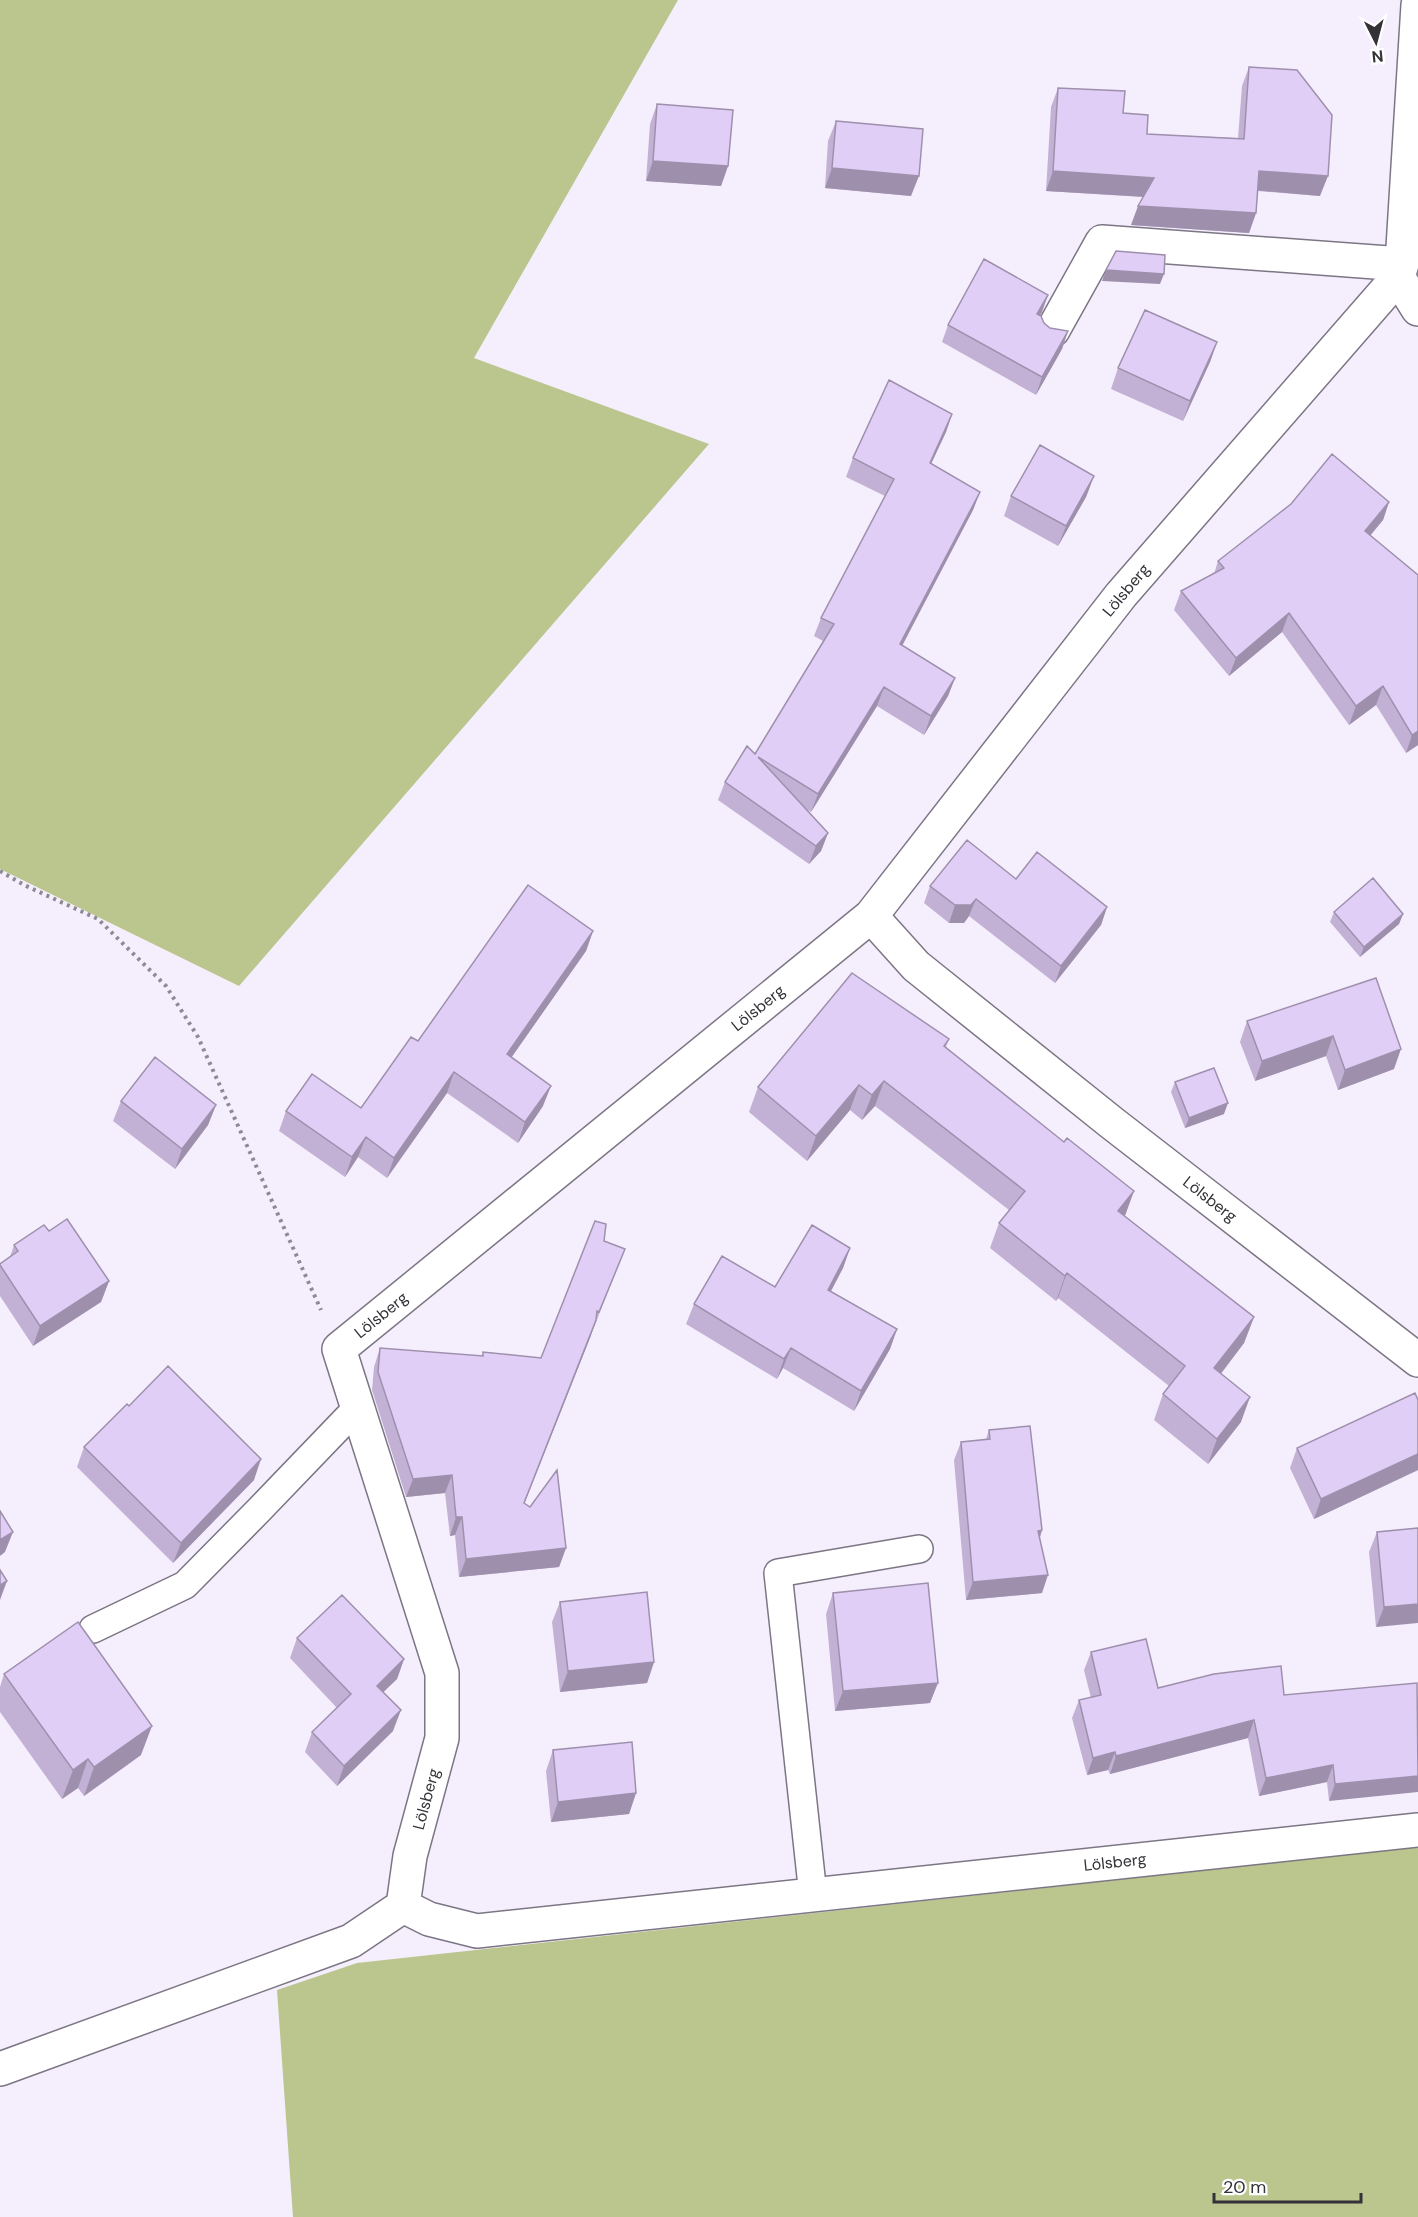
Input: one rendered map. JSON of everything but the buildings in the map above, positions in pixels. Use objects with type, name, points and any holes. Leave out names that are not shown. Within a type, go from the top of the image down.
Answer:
[{"type":"street","points":[[1418,5],[1400,270],[1418,309]]},
{"type":"street","points":[[1053,330],[1102,242],[1400,270]]},
{"type":"street","name":"Lölsberg","points":[[1400,270],[1121,595],[871,916],[339,1349],[442,1673],[442,1738],[410,1856],[403,1906],[429,1919],[477,1931],[1418,1830]]},
{"type":"street","name":"Lölsberg","points":[[871,916],[916,966],[1112,1123],[1418,1360]]},
{"type":"street","points":[[0,2069],[351,1941],[403,1906]]},
{"type":"lane","points":[[93,1629],[184,1585],[358,1407]]},
{"type":"lane","points":[[813,1895],[778,1573],[920,1549]]},
{"type":"path","points":[[0,871],[24,885],[98,919],[166,986],[198,1036],[339,1349]]},
{"type":"green space","points":[[0,0],[678,0],[474,358],[709,444],[239,986],[0,869]]},
{"type":"green space","points":[[1418,1847],[1418,2217],[293,2217],[277,1990],[357,1963]]}]
